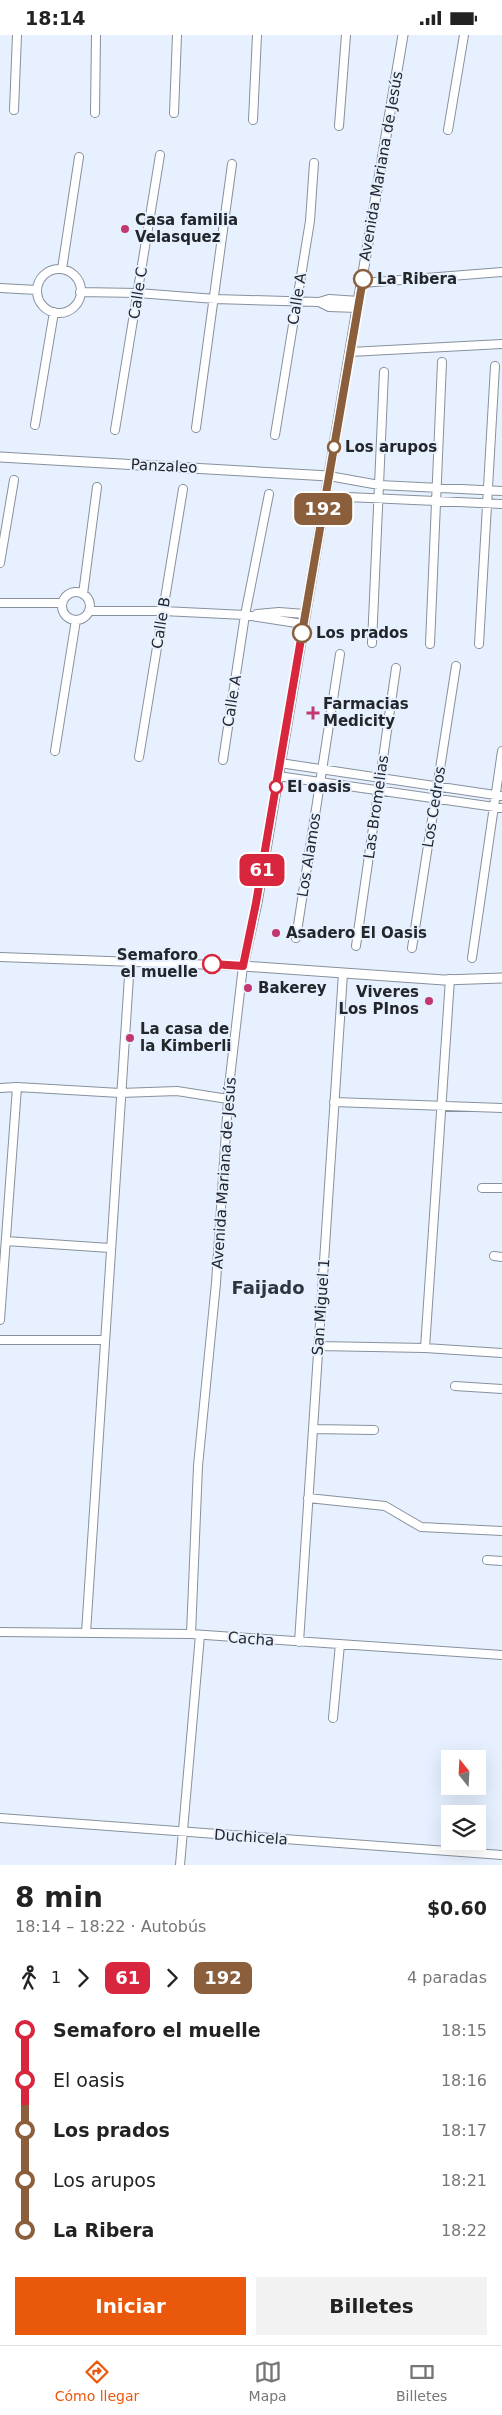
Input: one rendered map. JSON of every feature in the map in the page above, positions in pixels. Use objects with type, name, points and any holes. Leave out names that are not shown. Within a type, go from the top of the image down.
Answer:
[{"type":"street","points":[[14,110],[17,35]]},
{"type":"street","points":[[94,113],[96,35]]},
{"type":"street","points":[[174,113],[177,35]]},
{"type":"street","points":[[254,120],[257,35]]},
{"type":"street","points":[[338,126],[346,35]]},
{"type":"street","name":"Avenida Mariana de Jesús","points":[[191,1635],[198,1466],[216,1283],[228,1099],[243,966],[278,776],[403,35]]},
{"type":"street","points":[[448,130],[464,35]]},
{"type":"street","name":"Calle C","points":[[115,430],[160,155]]},
{"type":"street","points":[[62,269],[79,157]]},
{"type":"street","name":"Calle A","points":[[275,435],[313,202],[314,163]]},
{"type":"street","points":[[196,428],[232,164]]},
{"type":"street","points":[[62,269],[68,271],[78,280],[80,292],[72,308],[54,312],[41,304],[37,290],[39,281],[44,275],[49,271],[62,269]]},
{"type":"street","points":[[362,283],[502,272]]},
{"type":"street","points":[[0,288],[37,290]]},
{"type":"street","points":[[80,292],[319,302],[329,299],[358,304]]},
{"type":"street","points":[[35,425],[54,312]]},
{"type":"street","points":[[350,352],[502,344]]},
{"type":"street","points":[[430,644],[442,362]]},
{"type":"street","points":[[479,645],[496,366]]},
{"type":"street","points":[[372,643],[384,372]]},
{"type":"street","name":"Panzaleo","points":[[0,457],[329,476]]},
{"type":"street","points":[[329,476],[379,485],[502,491]]},
{"type":"street","points":[[0,563],[14,480]]},
{"type":"street","points":[[62,603],[65,615],[76,620],[84,618],[89,611],[90,604],[83,594],[97,487]]},
{"type":"street","name":"Calle B","points":[[139,757],[183,489]]},
{"type":"street","name":"Calle A","points":[[223,760],[245,615],[269,494]]},
{"type":"street","points":[[325,496],[502,504]]},
{"type":"street","points":[[0,603],[62,603],[70,594],[83,594]]},
{"type":"street","points":[[89,611],[163,611],[245,615],[303,624]]},
{"type":"street","points":[[245,615],[279,612],[305,614]]},
{"type":"street","points":[[55,751],[76,620]]},
{"type":"street","name":"Los Alamos","points":[[296,938],[340,655]]},
{"type":"street","name":"Los Cedros","points":[[412,948],[456,666]]},
{"type":"street","name":"Las Bromelias","points":[[356,946],[396,668]]},
{"type":"street","points":[[472,958],[498,807],[502,751]]},
{"type":"street","points":[[280,763],[499,795]]},
{"type":"street","points":[[278,776],[498,807]]},
{"type":"street","points":[[0,957],[243,966],[450,979],[502,978]]},
{"type":"street","points":[[86,1633],[130,961]]},
{"type":"street","name":"San Miguel 1","points":[[299,1642],[344,973]]},
{"type":"street","points":[[425,1348],[450,979]]},
{"type":"street","points":[[0,1087],[120,1093],[177,1091],[228,1099]]},
{"type":"street","points":[[0,1320],[2,1257],[6,1241],[16,1087]]},
{"type":"street","points":[[334,1102],[502,1108]]},
{"type":"street","points":[[482,1188],[502,1188]]},
{"type":"street","points":[[6,1241],[110,1248]]},
{"type":"street","points":[[0,1340],[104,1340]]},
{"type":"street","points":[[318,1346],[425,1348],[502,1353]]},
{"type":"street","points":[[455,1386],[502,1389]]},
{"type":"street","points":[[313,1429],[374,1430]]},
{"type":"street","points":[[308,1498],[385,1506],[421,1527],[502,1531]]},
{"type":"street","points":[[487,1560],[502,1561]]},
{"type":"street","name":"Cacha","points":[[0,1632],[200,1635],[502,1655]]},
{"type":"street","points":[[180,1865],[200,1635]]},
{"type":"street","points":[[333,1718],[340,1644]]},
{"type":"street","name":"Duchicela","points":[[0,1818],[502,1855]]},
{"type":"bus line","name":"192","points":[[302,633],[363,279]]},
{"type":"bus line","name":"61","points":[[212,964],[243,966],[263,864],[302,633]]},
{"type":"place","name":"Casa familia Velasquez","points":[[125,229]]},
{"type":"place","name":"La Ribera","points":[[363,279]]},
{"type":"place","name":"Los arupos","points":[[334,447]]},
{"type":"place","name":"Los prados","points":[[302,633]]},
{"type":"place","name":"Farmacias Medicity","points":[[313,713]]},
{"type":"place","name":"El oasis","points":[[276,787]]},
{"type":"place","name":"Asadero El Oasis","points":[[276,933]]},
{"type":"place","name":"Semaforo el muelle","points":[[212,964]]},
{"type":"place","name":"Bakerey","points":[[248,988]]},
{"type":"place","name":"Viveres Los PInos","points":[[429,1001]]},
{"type":"place","name":"La casa de la Kimberli","points":[[130,1038]]},
{"type":"district","name":"Faijado","points":[[268,1287]]}]
